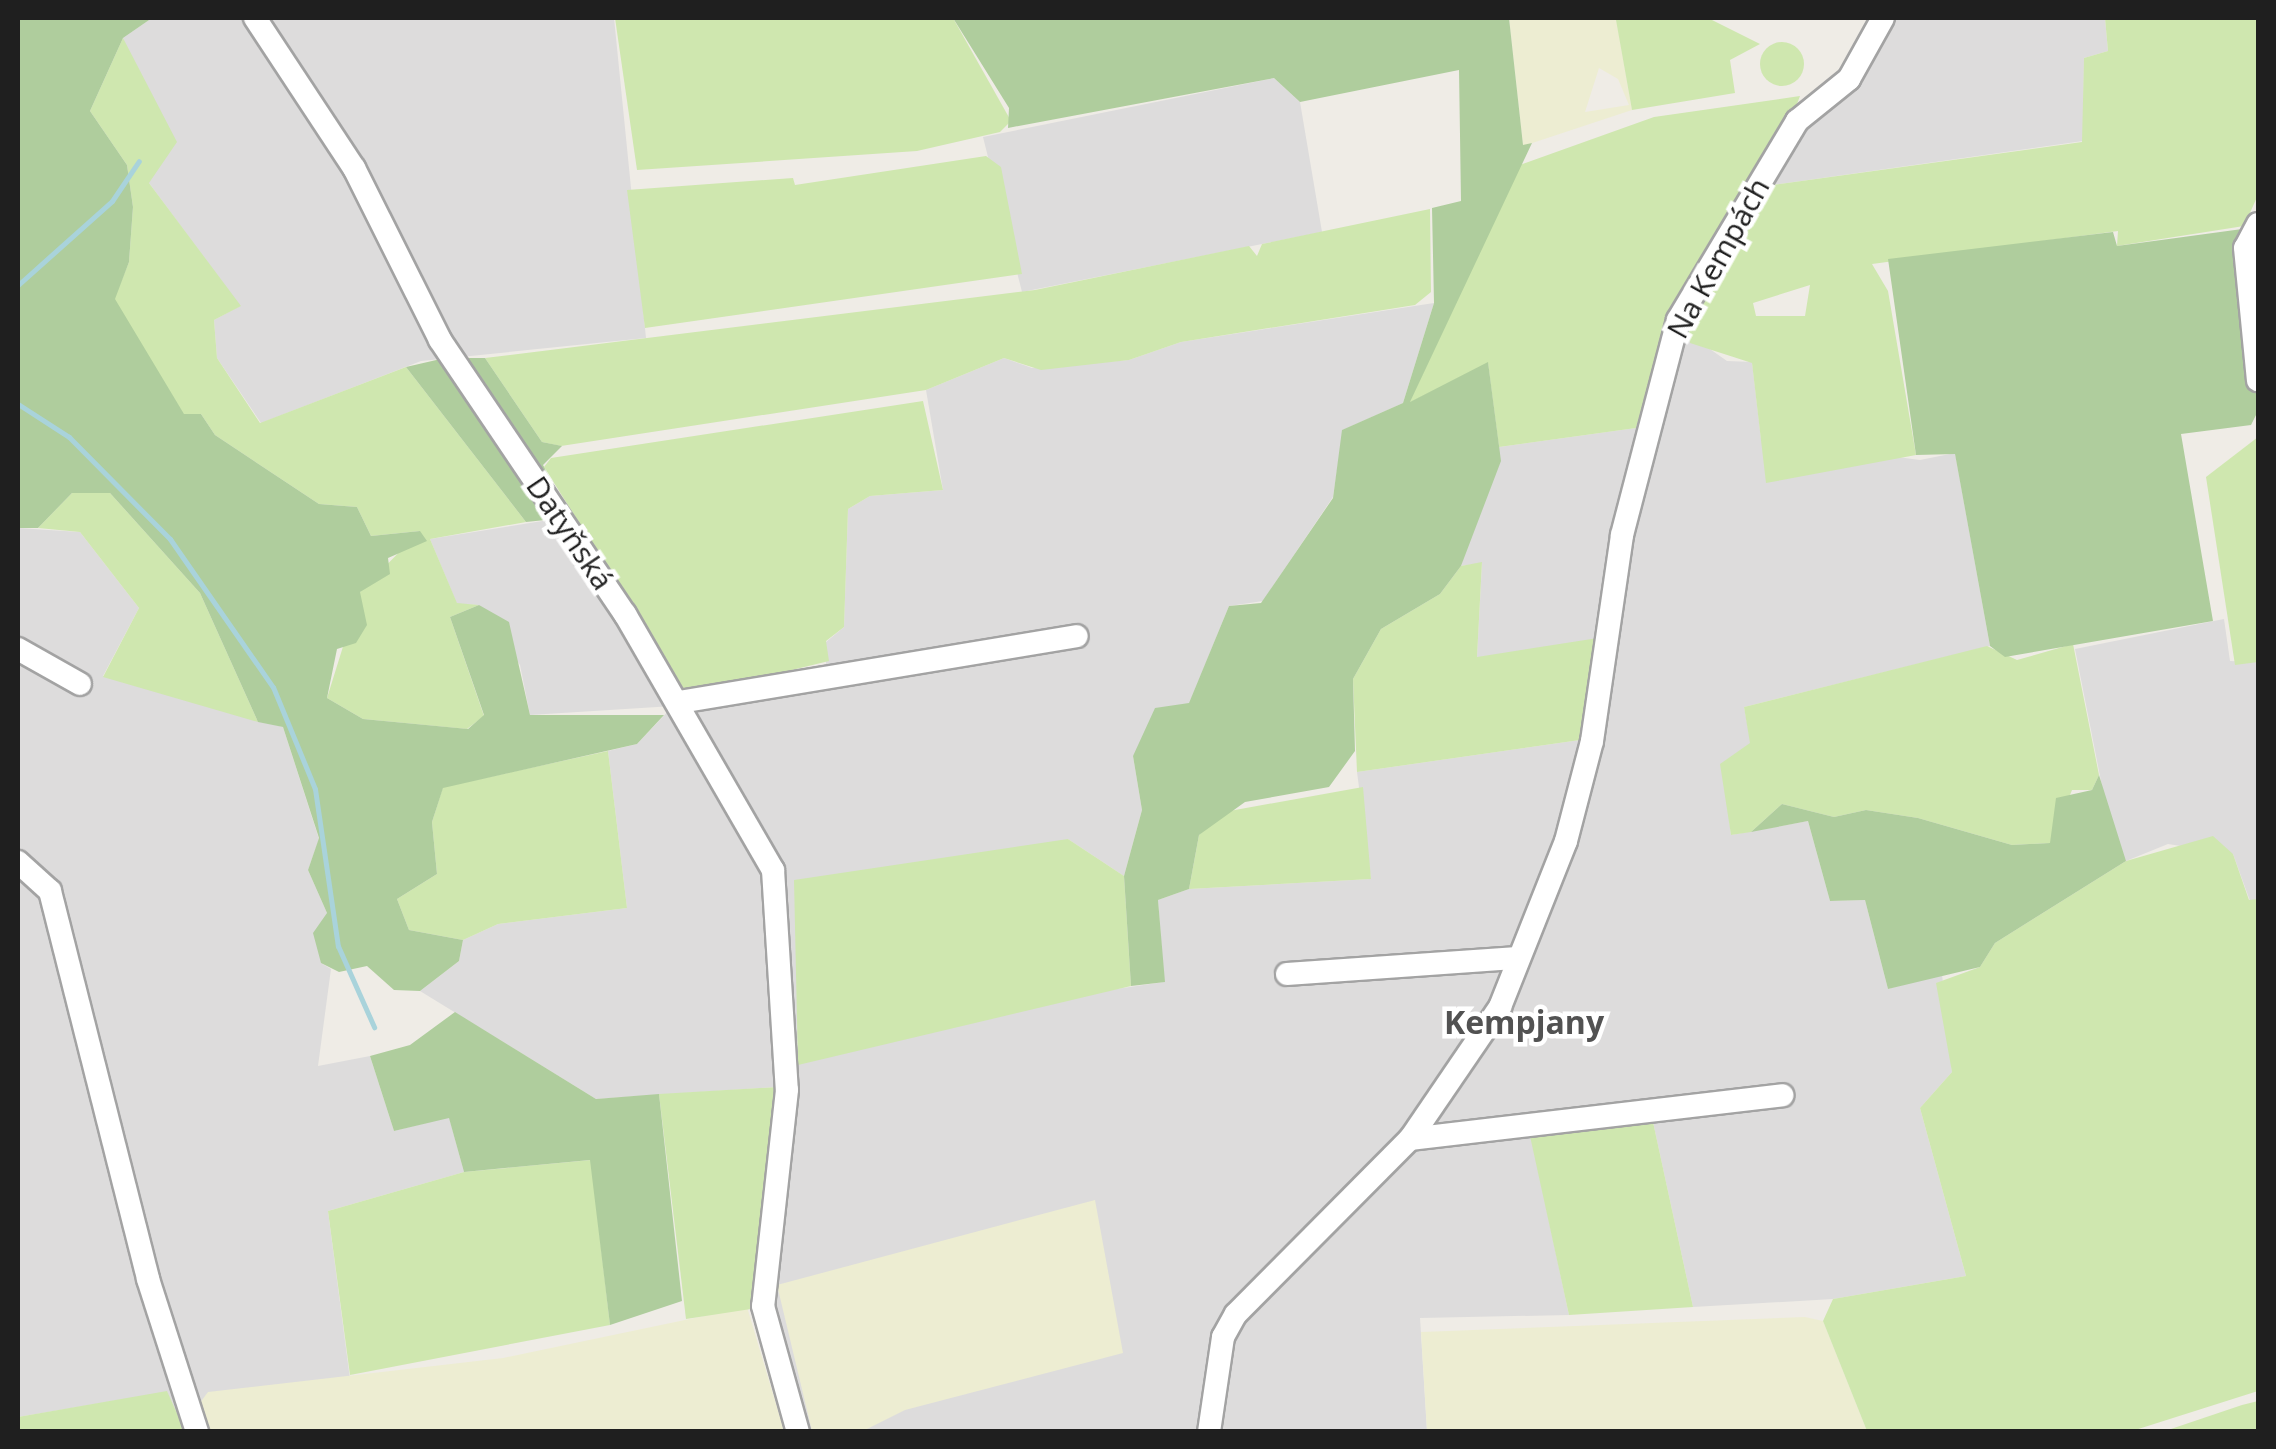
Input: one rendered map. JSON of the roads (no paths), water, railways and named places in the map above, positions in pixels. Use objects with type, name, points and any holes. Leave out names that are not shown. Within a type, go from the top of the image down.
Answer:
[{"type":"street","name":"Datyňská","points":[[255,18],[354,168],[440,340],[679,702],[773,870],[787,1090],[763,1306],[798,1432]]},
{"type":"street","name":"Na Kempách","points":[[1209,1432],[1220,1351],[1236,1314],[1410,1140],[1489,1028],[1566,841],[1592,741],[1622,535],[1684,308],[1797,121],[1849,79],[1882,18]]},
{"type":"street","points":[[2258,224],[2246,248],[2258,380]]},
{"type":"street","points":[[679,702],[1077,636]]},
{"type":"street","points":[[18,649],[80,684]]},
{"type":"street","points":[[18,862],[50,892],[148,1279],[197,1432]]},
{"type":"street","points":[[1287,974],[1517,958]]},
{"type":"street","points":[[1410,1140],[1782,1095]]},
{"type":"waterway","points":[[18,285],[112,201],[139,161]]},
{"type":"waterway","points":[[18,404],[69,437],[170,539],[273,687],[315,789],[338,946],[374,1027]]},
{"type":"district","name":"Kempjany","points":[[1524,1022]]}]
